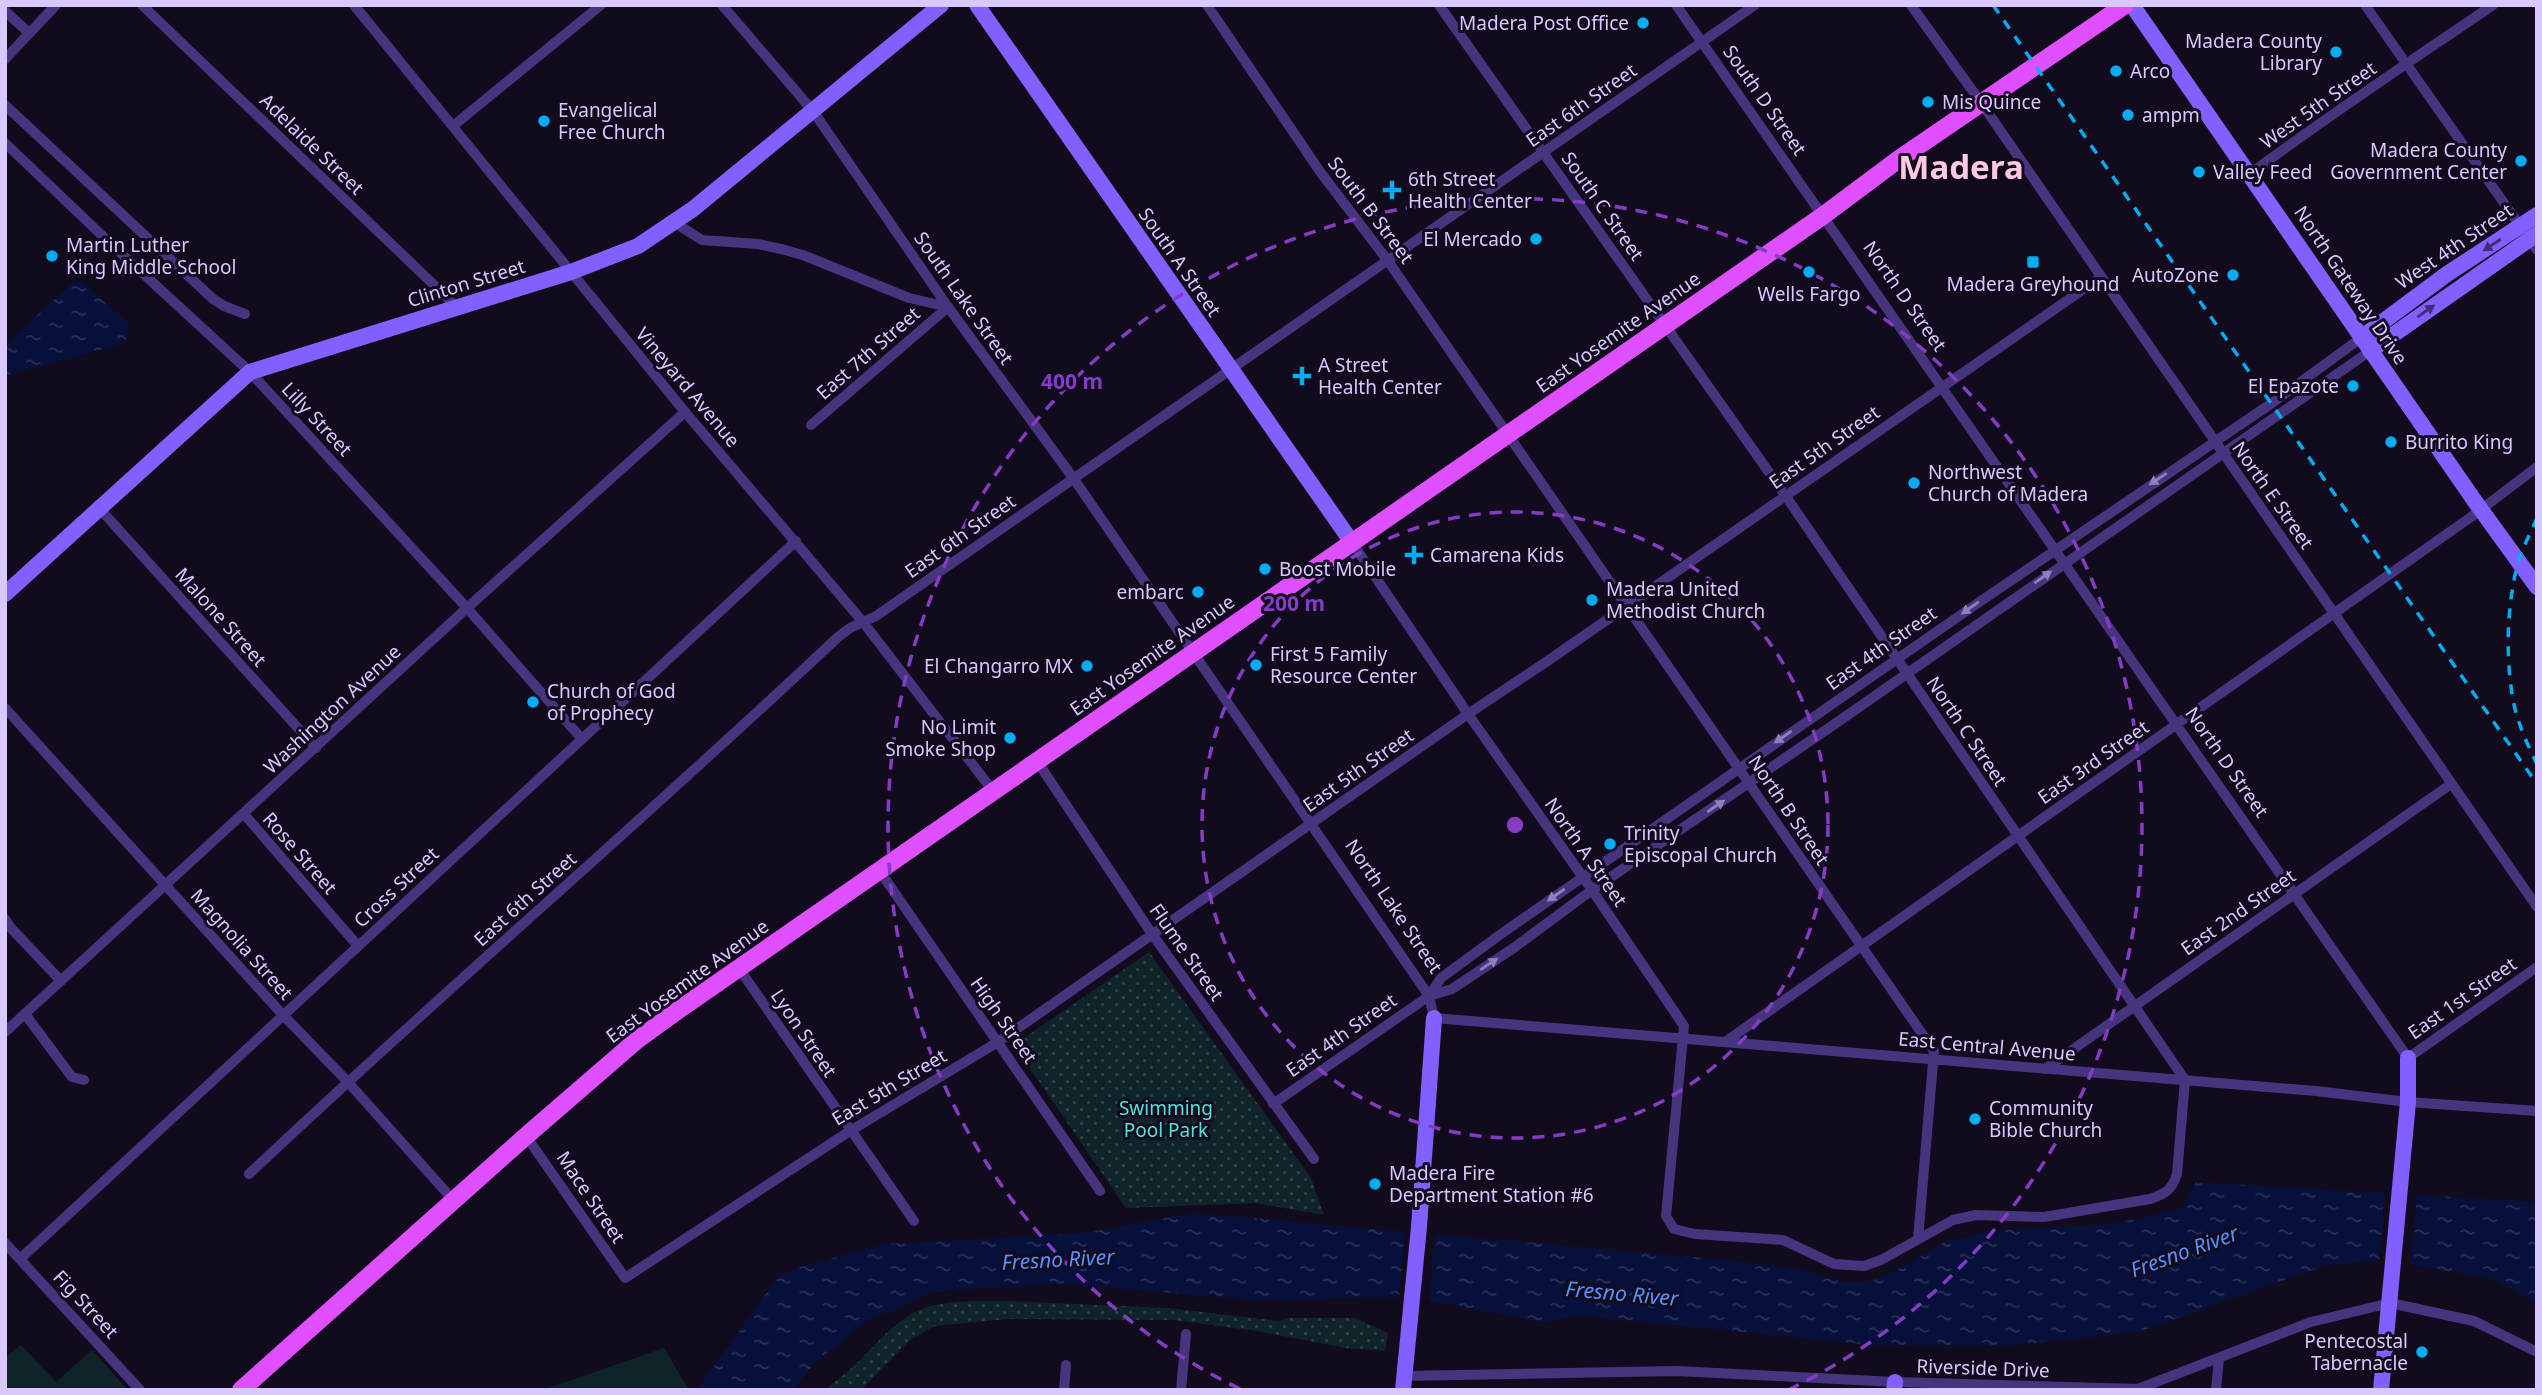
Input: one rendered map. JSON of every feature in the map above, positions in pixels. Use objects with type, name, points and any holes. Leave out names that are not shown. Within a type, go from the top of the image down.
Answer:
[{"type":"main road","name":"East Yosemite Avenue","points":[[241,1390],[637,1040],[738,967],[1824,215],[1899,159],[2125,5]]},
{"type":"street","points":[[5,58],[56,5]]},
{"type":"street","name":"Adelaide Street","points":[[142,5],[458,308]]},
{"type":"street","name":"Vineyard Avenue","points":[[354,5],[685,412],[863,622],[993,791]]},
{"type":"street","points":[[453,126],[601,5]]},
{"type":"street","name":"South Lake Street","points":[[722,5],[813,111],[948,307],[1074,479],[1194,652]]},
{"type":"street","name":"Clinton Street","points":[[5,594],[250,372],[614,257],[675,223],[941,5]]},
{"type":"street","name":"South A Street","points":[[977,5],[1351,541]]},
{"type":"street","name":"South B Street","points":[[1206,5],[1321,173],[1388,261],[1508,434]]},
{"type":"street","name":"South C Street","points":[[1439,5],[1665,324]]},
{"type":"street","name":"South D Street","points":[[1676,5],[1824,215]]},
{"type":"street","name":"East 6th Street","points":[[249,1174],[347,1081],[726,743],[838,637],[876,616],[1755,5]]},
{"type":"street","name":"North E Street","points":[[1912,5],[2537,907]]},
{"type":"street","name":"North Gateway Drive","points":[[2132,5],[2537,587]]},
{"type":"street","points":[[2365,5],[2531,237]]},
{"type":"street","name":"West 5th Street","points":[[2250,174],[2328,116],[2493,5]]},
{"type":"street","points":[[5,11],[29,33]]},
{"type":"street","points":[[5,105],[213,299],[245,314]]},
{"type":"street","name":"Lilly Street","points":[[5,143],[250,372],[467,608],[582,739]]},
{"type":"street","name":"North D Street","points":[[1824,215],[2408,1058]]},
{"type":"street","name":"West 4th Street","points":[[2366,344],[2531,237],[2537,215]]},
{"type":"street","points":[[675,223],[702,240],[758,244],[781,249],[803,255],[909,298],[948,307]]},
{"type":"street","name":"East 5th Street","points":[[625,1278],[850,1131],[998,1042],[1468,713],[2101,277]]},
{"type":"street","name":"East 7th Street","points":[[811,425],[948,307]]},
{"type":"street","name":"North C Street","points":[[1665,324],[1907,672],[2016,837],[2185,1080]]},
{"type":"street","name":"East 4th Street","points":[[1429,996],[1441,978],[1583,876],[2214,441],[2366,344]]},
{"type":"street","name":"East 4th Street","points":[[1273,1104],[1429,996],[1452,989],[1515,947],[1592,890],[2223,453],[2366,344]]},
{"type":"street","name":"Washington Avenue","points":[[5,1032],[685,412]]},
{"type":"street","name":"North B Street","points":[[1508,434],[1934,1051],[1934,1060]]},
{"type":"street","name":"East 3rd Street","points":[[1725,1042],[2481,510],[2537,467]]},
{"type":"street","name":"Malone Street","points":[[100,509],[316,748]]},
{"type":"street","name":"Cross Street","points":[[20,1259],[796,541]]},
{"type":"street","name":"North A Street","points":[[1351,541],[1684,1026],[1666,1216],[1674,1229],[1695,1234],[1783,1240],[1834,1264],[1849,1266],[1864,1266],[1881,1260],[1919,1239]]},
{"type":"street","name":"North Lake Street","points":[[1194,652],[1429,996],[1434,1018],[1419,1227],[1404,1383]]},
{"type":"street","name":"Magnolia Street","points":[[5,708],[454,1201]]},
{"type":"street","name":"Flume Street","points":[[1037,761],[1152,934],[1314,1159]]},
{"type":"street","name":"East 2nd Street","points":[[2045,1069],[2451,784]]},
{"type":"street","name":"Rose Street","points":[[244,814],[358,946]]},
{"type":"street","name":"High Street","points":[[879,870],[1100,1191]]},
{"type":"street","points":[[5,919],[61,981]]},
{"type":"street","name":"Lyon Street","points":[[738,967],[914,1221]]},
{"type":"street","name":"East 1st Street","points":[[2408,1058],[2537,967]]},
{"type":"street","points":[[25,1014],[72,1077],[84,1080]]},
{"type":"street","name":"East Central Avenue","points":[[1434,1018],[2537,1111]]},
{"type":"street","points":[[2381,1390],[2408,1102],[2408,1058]]},
{"type":"street","points":[[1919,1239],[1934,1060]]},
{"type":"street","points":[[1919,1239],[1953,1220],[1976,1215],[2044,1217],[2150,1199],[2166,1193],[2174,1185],[2177,1174],[2185,1080]]},
{"type":"street","name":"Mace Street","points":[[526,1136],[625,1278]]},
{"type":"street","name":"Fig Street","points":[[5,1243],[140,1390]]},
{"type":"street","name":"Riverside Drive","points":[[1404,1383],[1676,1371],[1894,1386],[2138,1389],[2311,1322],[2390,1303],[2474,1321],[2537,1352]]},
{"type":"street","points":[[1181,1390],[1186,1334]]},
{"type":"street","points":[[2216,1390],[2219,1358]]},
{"type":"street","points":[[1064,1390],[1066,1365]]},
{"type":"green space","name":"Swimming Pool Park","points":[[1149,952],[1311,1178],[1324,1215],[1256,1203],[1126,1208],[1014,1045]]},
{"type":"green space","points":[[1007,1301],[1168,1308],[1279,1321],[1290,1318],[1355,1318],[1388,1333],[1385,1351],[1346,1348],[1257,1331],[1174,1320],[1007,1319],[934,1326],[909,1341],[861,1390],[824,1390],[854,1366],[891,1329],[920,1310],[949,1303]]},
{"type":"green space","points":[[21,1345],[56,1382],[92,1350],[128,1390],[5,1390],[5,1358]]},
{"type":"green space","points":[[664,1348],[689,1390],[543,1390]]},
{"type":"water","points":[[75,281],[84,283],[130,325],[125,343],[8,375],[5,373],[5,349],[14,336]]},
{"type":"water","name":"Fresno River","points":[[2196,1182],[2537,1202],[2537,1303],[2494,1279],[2383,1260],[2327,1265],[2138,1332],[2007,1346],[1870,1345],[1576,1315],[1546,1323],[1411,1297],[1260,1300],[1061,1284],[936,1291],[867,1321],[814,1364],[792,1390],[697,1390],[777,1278],[793,1269],[884,1244],[1084,1233],[1194,1213],[1728,1260],[1793,1268],[1845,1282],[1869,1282],[1901,1268],[1944,1242],[1994,1231],[2109,1224],[2182,1208]]},
{"type":"pier","points":[[2385,1190],[2417,1192],[2410,1269],[2379,1264]]},
{"type":"pier","points":[[1405,1227],[1435,1230],[1429,1304],[1399,1301]]},
{"type":"railway","points":[[1993,5],[2537,784]]},
{"type":"railway","points":[[2537,518],[2518,563],[2511,598],[2508,636],[2515,709],[2537,764]]},
{"type":"place","name":"Madera Post Office","points":[[1643,23]]},
{"type":"place","name":"Madera County Library","points":[[2336,52]]},
{"type":"place","name":"Arco","points":[[2116,71]]},
{"type":"place","name":"Mis Quince","points":[[1928,102]]},
{"type":"place","name":"ampm","points":[[2128,115]]},
{"type":"place","name":"Evangelical Free Church","points":[[544,121]]},
{"type":"place","name":"Madera County Government Center","points":[[2521,161]]},
{"type":"place","name":"Valley Feed","points":[[2199,172]]},
{"type":"place","name":"6th Street Health Center","points":[[1392,190]]},
{"type":"place","name":"El Mercado","points":[[1536,239]]},
{"type":"place","name":"Martin Luther King Middle School","points":[[52,256]]},
{"type":"place","name":"Madera Greyhound","points":[[2033,262]]},
{"type":"place","name":"Wells Fargo","points":[[1809,272]]},
{"type":"place","name":"AutoZone","points":[[2233,275]]},
{"type":"place","name":"A Street Health Center","points":[[1302,376]]},
{"type":"place","name":"El Epazote","points":[[2353,386]]},
{"type":"place","name":"Burrito King","points":[[2391,442]]},
{"type":"place","name":"Northwest Church of Madera","points":[[1914,483]]},
{"type":"place","name":"Camarena Kids","points":[[1414,555]]},
{"type":"place","name":"Boost Mobile","points":[[1265,569]]},
{"type":"place","name":"embarc","points":[[1198,592]]},
{"type":"place","name":"Madera United Methodist Church","points":[[1592,600]]},
{"type":"place","name":"First 5 Family Resource Center","points":[[1256,665]]},
{"type":"place","name":"El Changarro MX","points":[[1087,666]]},
{"type":"place","name":"Church of God of Prophecy","points":[[533,702]]},
{"type":"place","name":"No Limit Smoke Shop","points":[[1010,738]]},
{"type":"place","name":"Trinity Episcopal Church","points":[[1610,844]]},
{"type":"place","name":"Community Bible Church","points":[[1975,1119]]},
{"type":"place","name":"Madera Fire Department Station #6","points":[[1375,1184]]},
{"type":"place","name":"Pentecostal Tabernacle","points":[[2422,1352]]},
{"type":"district","name":"Madera","points":[[1961,166]]}]
